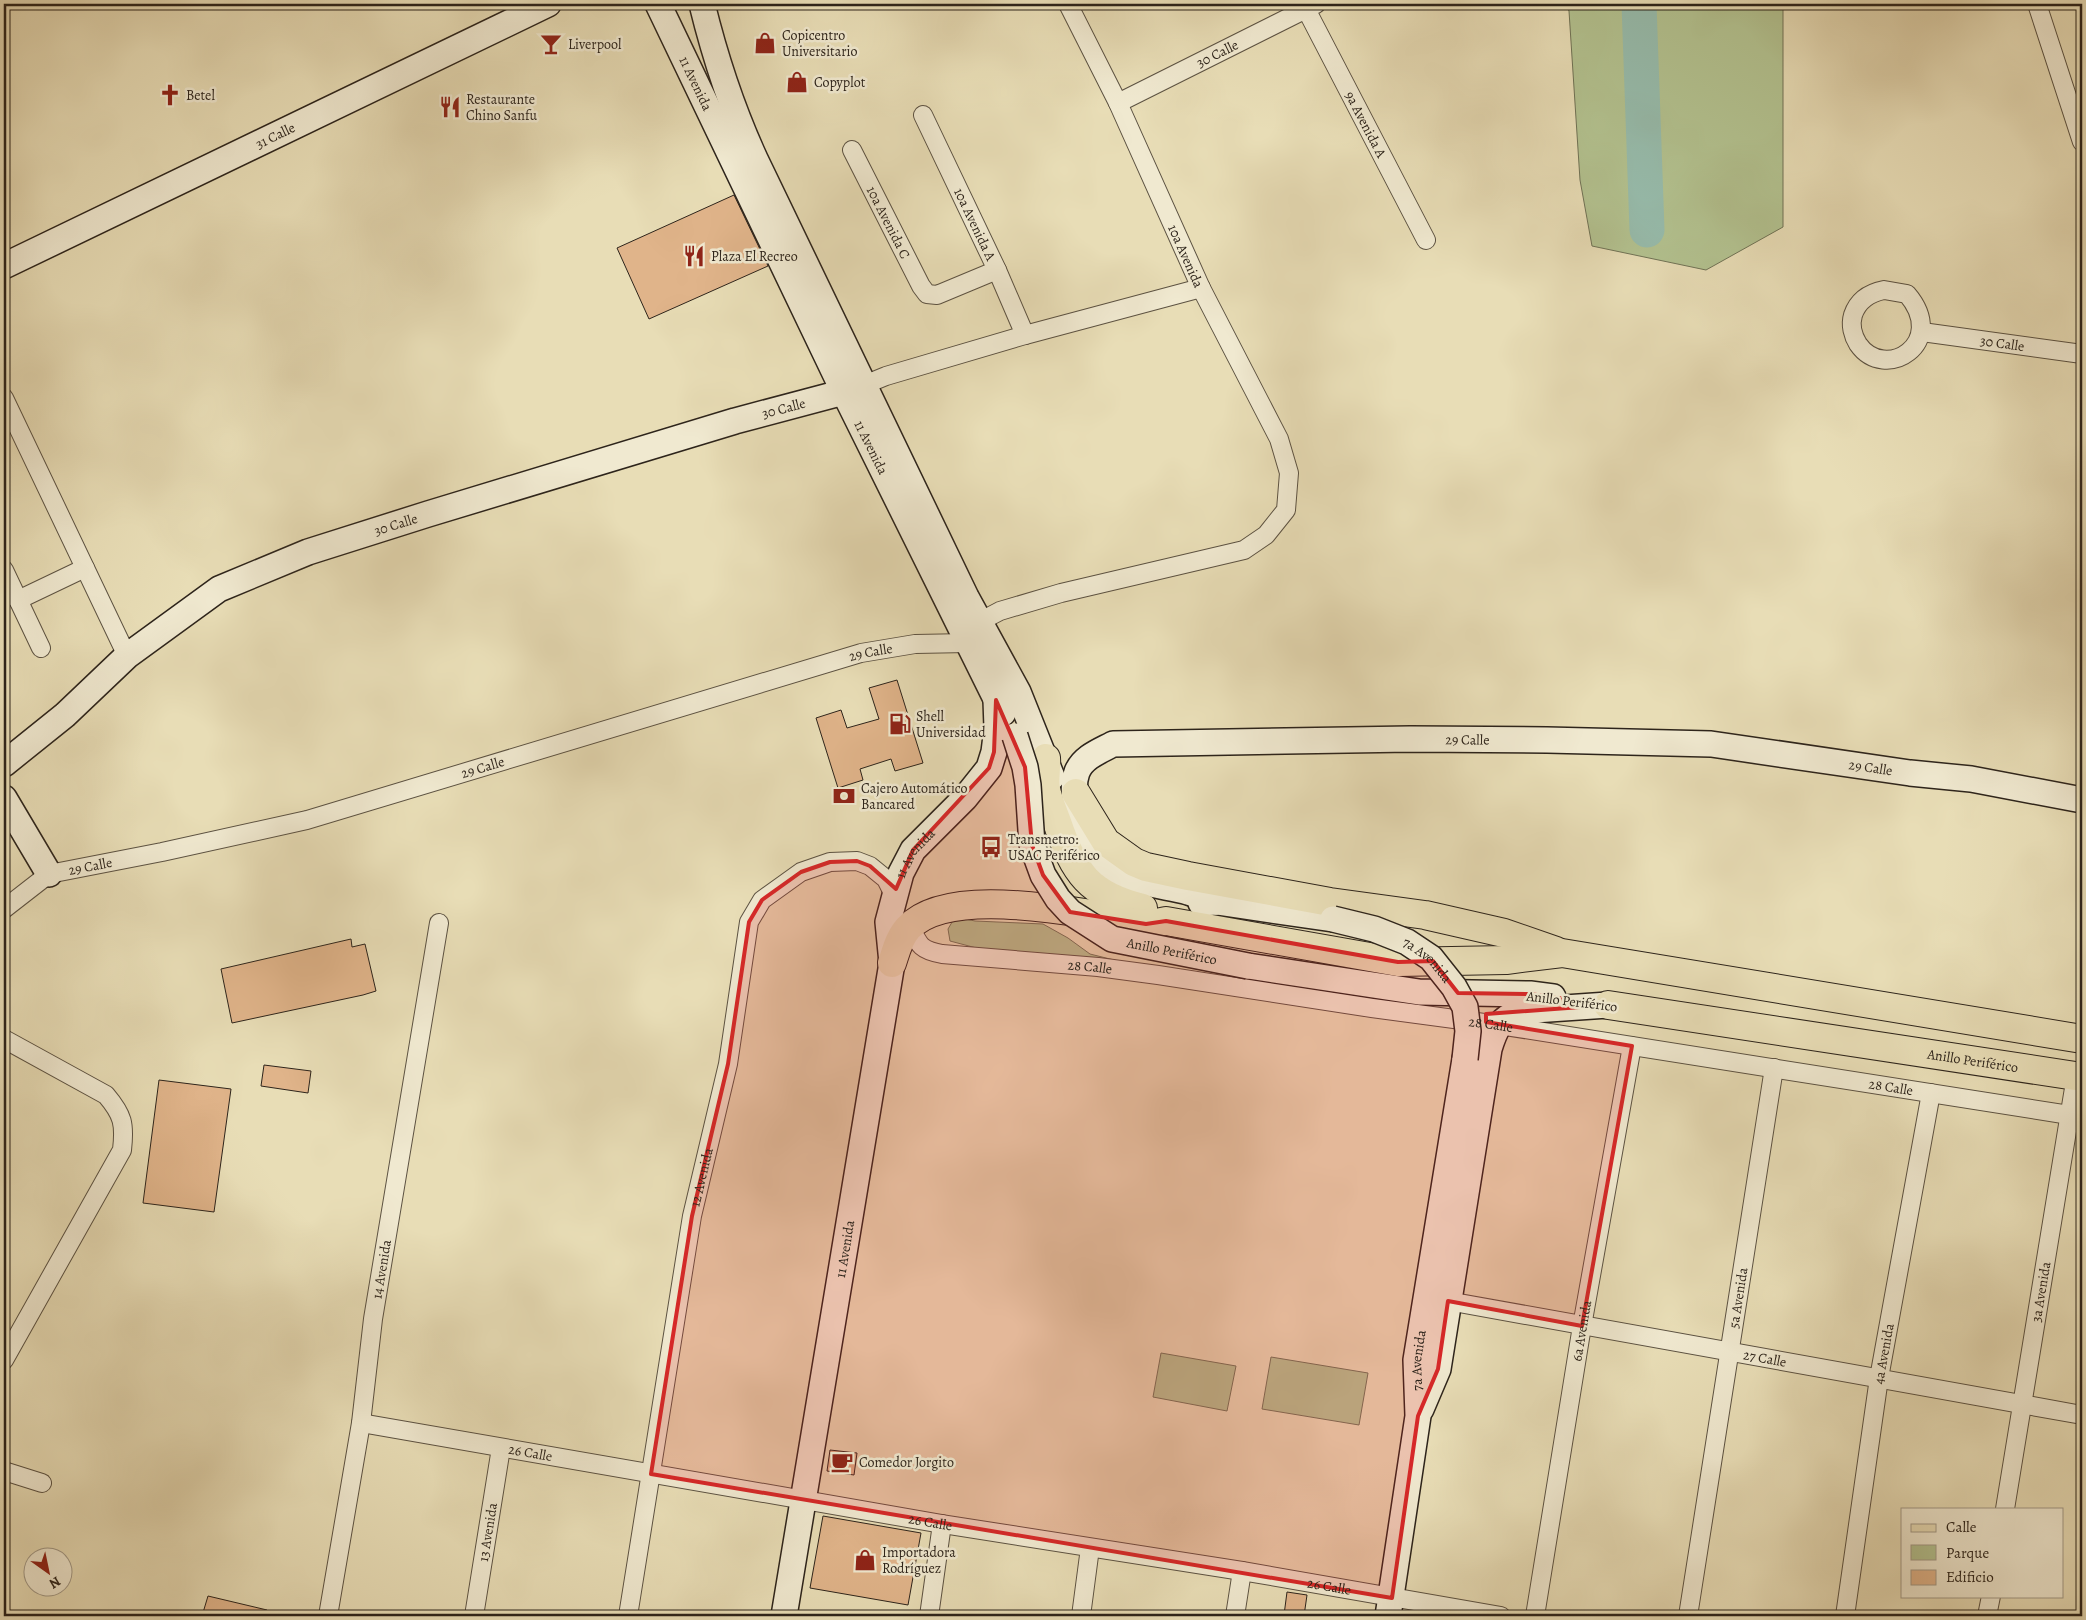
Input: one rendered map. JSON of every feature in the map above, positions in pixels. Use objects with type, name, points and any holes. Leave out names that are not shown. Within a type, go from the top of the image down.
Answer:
[{"type":"main road","points":[[1046,758],[1046,787],[1050,804],[1065,846],[1081,874],[1098,891],[1110,898],[1154,911],[1166,921]]},
{"type":"main road","points":[[1076,794],[1106,842],[1134,862],[1146,867],[1330,902],[1425,915],[1504,933],[1562,953]]},
{"type":"main road","name":"Anillo Periférico","points":[[892,963],[899,942],[910,926],[938,910],[966,904],[1013,905],[1096,915],[1146,924],[1166,921],[1398,962],[1506,960],[1562,953],[2082,1039]]},
{"type":"main road","name":"Anillo Periférico","points":[[1608,1004],[2079,1077]]},
{"type":"street","name":"31 Calle","points":[[4,266],[548,4]]},
{"type":"street","name":"11 Avenida","points":[[658,4],[854,389],[973,632],[996,700],[997,728],[994,752],[989,768],[965,798],[913,850],[901,873],[894,895],[888,922],[892,963],[784,1616]]},
{"type":"street","name":"11 Avenida","points":[[702,4],[718,62],[744,136],[854,389]]},
{"type":"street","name":"10a Avenida","points":[[1068,4],[1118,103],[1200,288],[1279,439],[1289,473],[1286,510]]},
{"type":"street","points":[[2037,4],[2082,142]]},
{"type":"street","name":"30 Calle","points":[[1118,103],[1311,6]]},
{"type":"street","name":"9a Avenida A","points":[[1311,6],[1426,240]]},
{"type":"street","name":"10a Avenida A","points":[[923,115],[997,270],[1025,335]]},
{"type":"street","name":"10a Avenida C","points":[[852,150],[920,286],[927,294],[937,295],[997,270]]},
{"type":"street","name":"30 Calle","points":[[4,764],[65,716],[127,656],[219,589],[308,552],[564,472],[735,421],[854,389],[894,374],[1025,335],[1200,288]]},
{"type":"street","points":[[1895,290],[1908,294],[1920,311],[1922,332],[1910,350],[1901,356],[1880,359],[1870,355],[1861,348],[1855,339],[1852,317],[1864,298],[1873,292],[1895,290]]},
{"type":"street","name":"30 Calle","points":[[1922,332],[2082,354]]},
{"type":"street","points":[[4,398],[127,656]]},
{"type":"street","name":"29 Calle","points":[[4,909],[49,874],[162,852],[307,820],[862,654],[973,632],[1000,610],[1061,592],[1244,550],[1266,535],[1286,510]]},
{"type":"street","points":[[18,600],[85,568]]},
{"type":"street","points":[[4,570],[41,648]]},
{"type":"street","name":"11 Avenida","points":[[973,632],[1018,692],[1046,758]]},
{"type":"street","name":"Anillo Periférico","points":[[996,700],[1015,736],[1025,767],[1032,845],[1043,875],[1058,899],[1070,912],[1112,939],[1248,966],[1419,992],[1530,994],[1608,1004]]},
{"type":"street","name":"29 Calle","points":[[1217,902],[1131,878],[1110,868],[1097,854],[1079,818],[1075,784],[1077,771],[1084,761],[1113,744],[1410,739],[1711,744],[1899,772],[1971,779],[2082,800]]},
{"type":"street","name":"7a Avenida","points":[[1046,758],[1074,836],[1099,874],[1123,890],[1140,895],[1188,903],[1217,902],[1334,919],[1374,929],[1407,942],[1431,958],[1454,987],[1465,1006],[1468,1031],[1465,1058],[1416,1360],[1418,1416],[1390,1607]]},
{"type":"street","points":[[4,798],[49,874]]},
{"type":"street","name":"12 Avenida","points":[[628,1616],[692,1216],[728,1064],[748,922],[762,900],[801,872],[830,862],[857,861],[870,866],[886,879],[894,895]]},
{"type":"street","name":"14 Avenida","points":[[328,1616],[360,1424],[372,1319],[439,923]]},
{"type":"street","name":"28 Calle","points":[[910,926],[919,945],[929,951],[942,954],[1098,967],[1372,1008],[1499,1024],[2076,1116]]},
{"type":"street","points":[[1499,1024],[1509,1015],[1521,1012],[1608,1004]]},
{"type":"street","name":"7a Avenida","points":[[1418,1416],[1438,1369],[1489,1049],[1499,1024]]},
{"type":"street","points":[[4,1039],[106,1095],[118,1108],[125,1127],[122,1150],[4,1360]]},
{"type":"street","name":"6a Avenida","points":[[1535,1616],[1582,1326],[1632,1046]]},
{"type":"street","name":"5a Avenida","points":[[1688,1616],[1774,1068]]},
{"type":"street","name":"3a Avenida","points":[[2005,1508],[2022,1404],[2076,1116],[2079,1077]]},
{"type":"street","name":"4a Avenida","points":[[1845,1616],[1879,1378],[1931,1093]]},
{"type":"street","name":"27 Calle","points":[[1448,1301],[2082,1415]]},
{"type":"street","name":"26 Calle","points":[[360,1424],[942,1524],[1242,1571],[1390,1607],[1501,1616]]},
{"type":"street","name":"13 Avenida","points":[[474,1616],[501,1448]]},
{"type":"street","points":[[4,1470],[42,1483]]},
{"type":"street","points":[[929,1616],[942,1524]]},
{"type":"street","points":[[1081,1616],[1090,1548]]},
{"type":"street","points":[[1235,1616],[1242,1571]]},
{"type":"street","points":[[1987,1616],[1990,1598]]},
{"type":"highlighted area","points":[[996,700],[1025,767],[1032,845],[1043,875],[1070,912],[1146,924],[1166,921],[1398,962],[1433,961],[1458,993],[1530,994],[1608,1005],[1486,1014],[1486,1022],[1632,1046],[1582,1326],[1448,1301],[1438,1369],[1418,1416],[1392,1598],[651,1474],[692,1216],[728,1064],[749,922],[762,900],[801,872],[830,862],[857,861],[870,866],[896,889],[913,850],[989,768],[994,752]]},
{"type":"green space","points":[[1566,4],[1783,4],[1783,227],[1706,270],[1592,246],[1580,180],[1569,11]]},
{"type":"green space","points":[[955,917],[975,921],[1043,924],[1068,938],[1090,954],[1118,961],[984,950],[950,941],[948,929]]},
{"type":"green space","points":[[1161,1353],[1236,1366],[1227,1411],[1153,1397]]},
{"type":"green space","points":[[1271,1357],[1368,1373],[1359,1425],[1262,1409]]},
{"type":"building","name":"Plaza El Recreo","points":[[734,195],[768,266],[649,319],[617,248]]},
{"type":"building","points":[[897,680],[923,763],[895,771],[891,759],[860,769],[863,780],[838,788],[816,718],[841,710],[847,728],[879,719],[869,688]]},
{"type":"building","points":[[351,939],[352,947],[365,944],[376,991],[232,1023],[221,969]]},
{"type":"building","points":[[264,1065],[311,1071],[308,1093],[261,1086]]},
{"type":"building","points":[[159,1080],[231,1089],[214,1212],[143,1203]]},
{"type":"building","name":"Comedor Jorgito","points":[[830,1450],[857,1453],[854,1475],[827,1471]]},
{"type":"building","name":"Importadora Rodríguez","points":[[823,1516],[921,1533],[908,1605],[810,1588]]},
{"type":"building","points":[[1287,1592],[1307,1595],[1304,1616],[1284,1615]]},
{"type":"building","points":[[208,1596],[267,1610],[266,1616],[202,1616]]},
{"type":"waterway","points":[[1639,4],[1647,230]]},
{"type":"place","name":"Copicentro Universitario","points":[[765,43]]},
{"type":"place","name":"Liverpool","points":[[551,44]]},
{"type":"place","name":"Copyplot","points":[[797,82]]},
{"type":"place","name":"Betel","points":[[170,95]]},
{"type":"place","name":"Restaurante Chino Sanfu","points":[[450,107]]},
{"type":"place","name":"Plaza El Recreo","points":[[694,256]]},
{"type":"place","name":"Shell Universidad","points":[[900,724]]},
{"type":"place","name":"Cajero Automático Bancared","points":[[844,796]]},
{"type":"place","name":"Transmetro: USAC Periférico","points":[[991,847]]},
{"type":"place","name":"Comedor Jorgito","points":[[842,1462]]},
{"type":"place","name":"Importadora Rodríguez","points":[[865,1560]]}]
